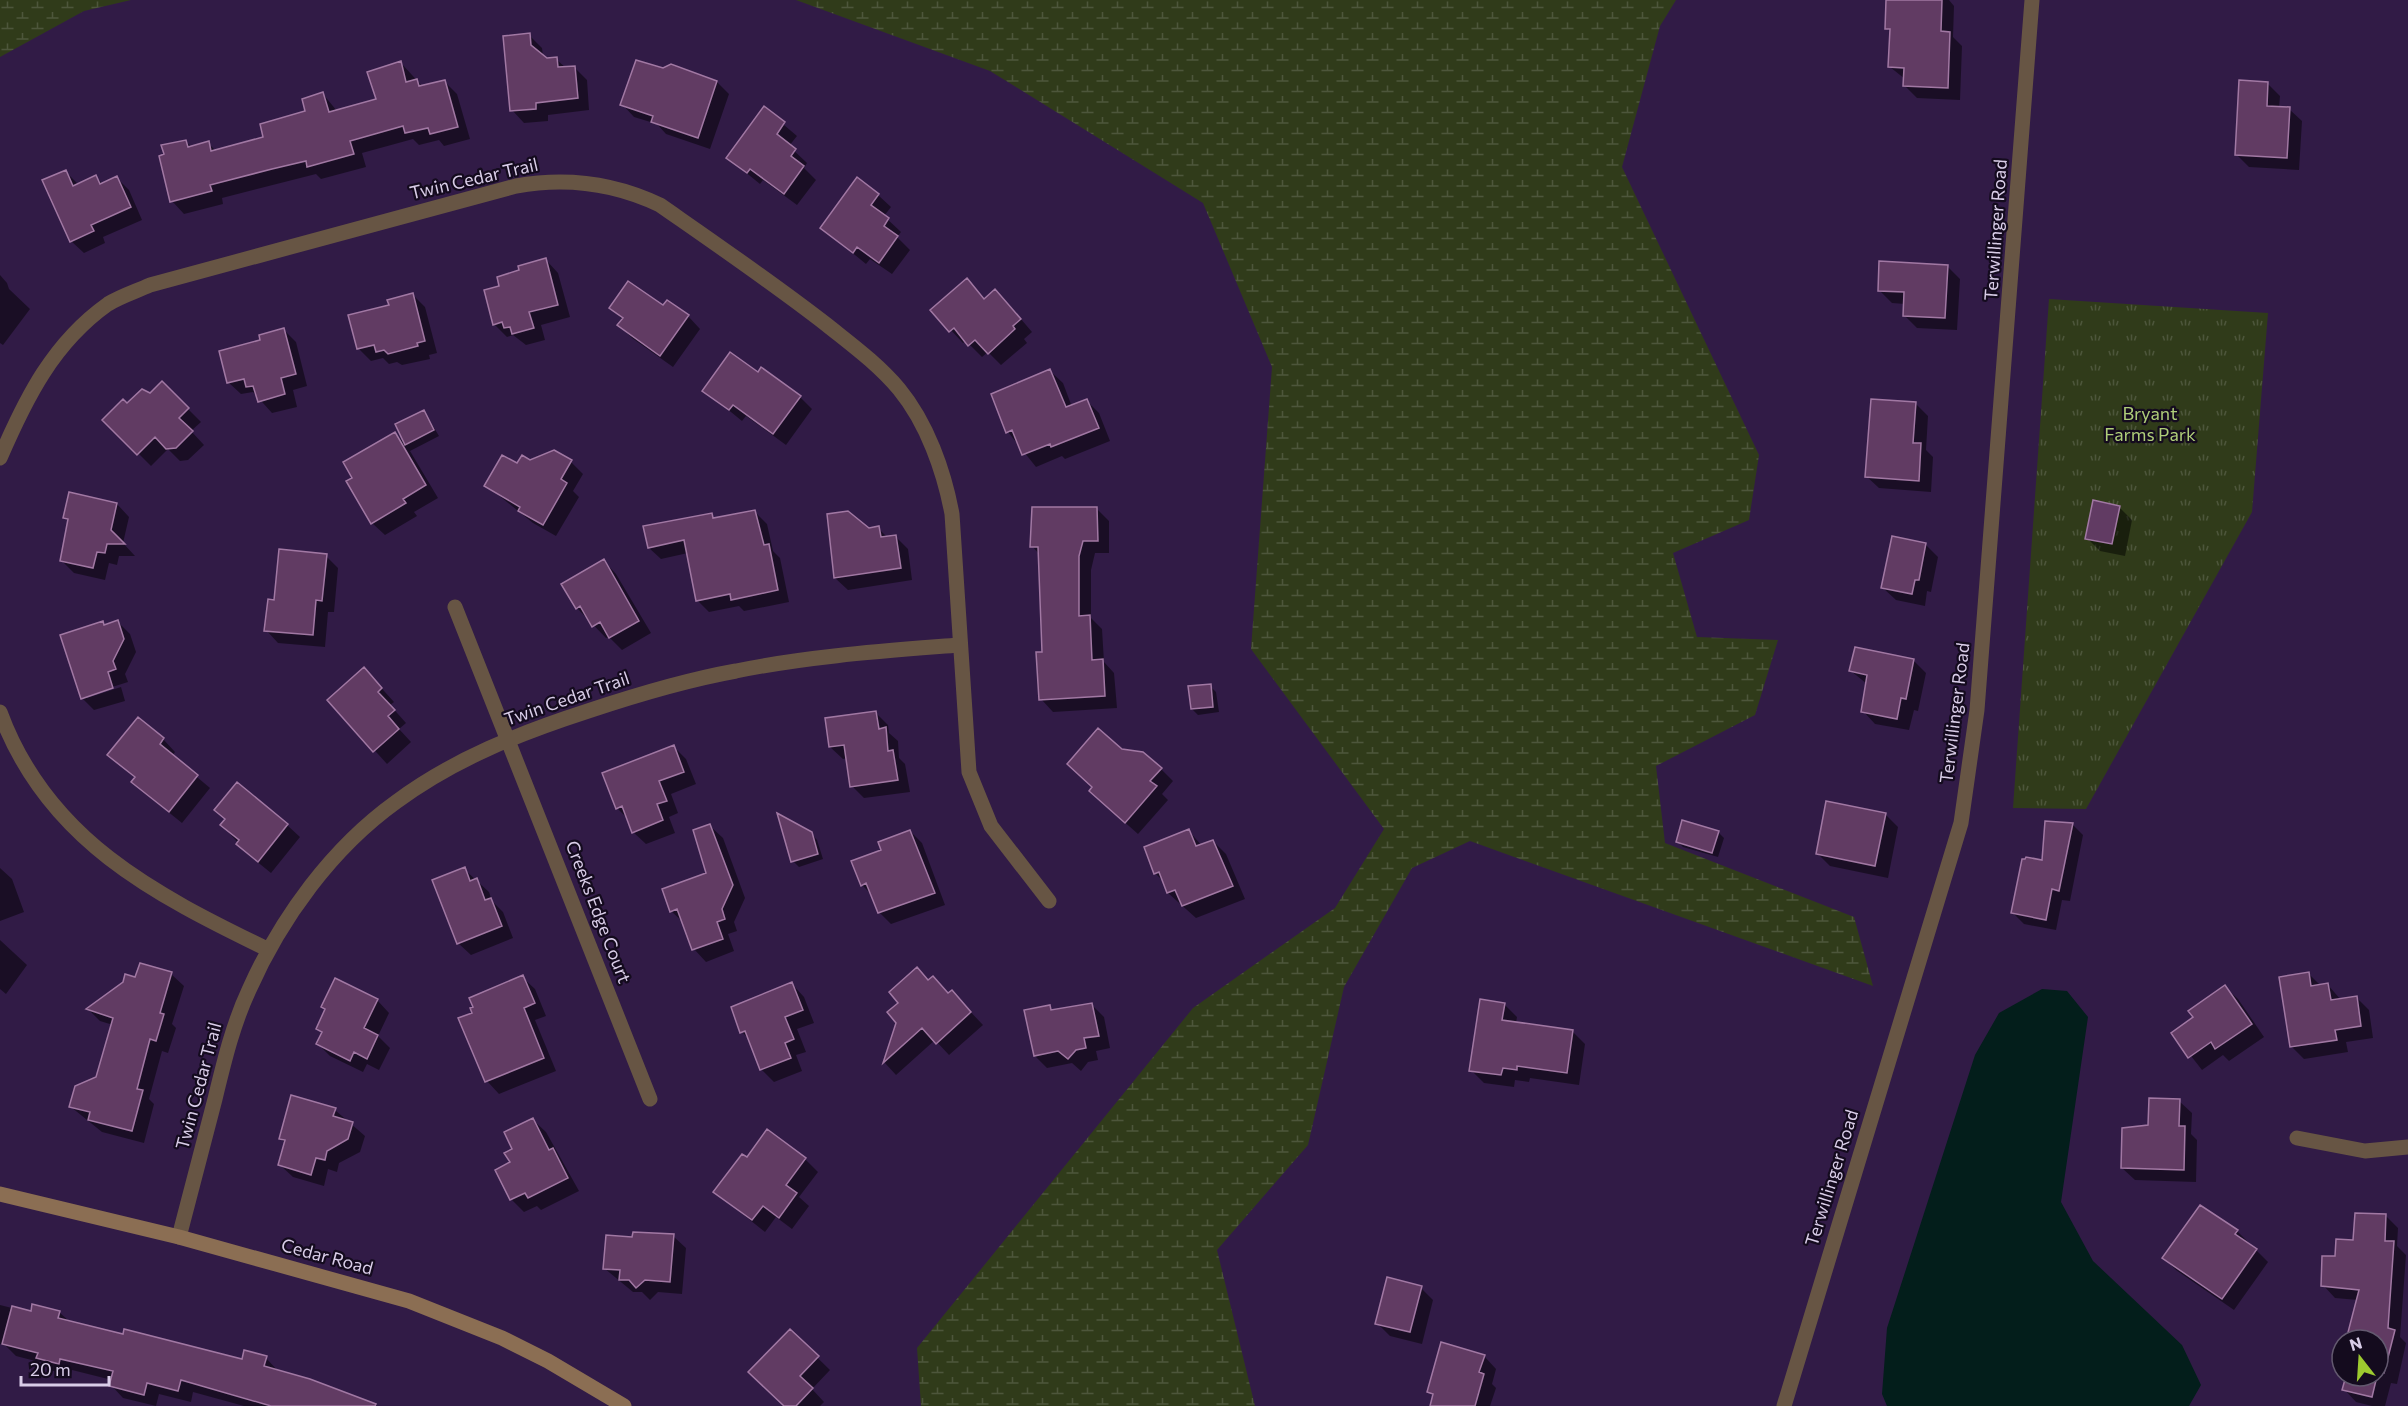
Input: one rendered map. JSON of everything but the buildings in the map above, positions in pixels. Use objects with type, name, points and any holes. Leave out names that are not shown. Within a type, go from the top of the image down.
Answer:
[{"type":"street","name":"Terwillinger Road","points":[[1784,1406],[1961,823],[1977,710],[2032,0]]},
{"type":"street","name":"Twin Cedar Trail","points":[[0,458],[4,439],[55,352],[110,303],[150,285],[516,186],[547,180],[594,183],[644,197],[660,205],[796,301],[876,363],[900,390],[927,435],[946,485],[955,556],[966,753],[975,790],[991,826],[1049,901]]},
{"type":"street","name":"Creeks Edge Court","points":[[455,607],[650,1099]]},
{"type":"street","name":"Twin Cedar Trail","points":[[179,1237],[231,1038],[249,990],[269,950],[310,887],[344,849],[393,804],[431,778],[509,739],[616,702],[737,670],[850,654],[959,645]]},
{"type":"street","points":[[0,712],[6,750],[93,847],[162,893],[269,950]]},
{"type":"street","points":[[2297,1138],[2365,1151],[2408,1147]]},
{"type":"street","name":"Cedar Road","points":[[0,1194],[179,1237],[409,1301],[502,1338],[548,1361],[624,1406]]},
{"type":"green space","points":[[0,0],[131,0],[84,11],[0,57]]},
{"type":"green space","points":[[796,0],[1676,0],[1660,26],[1622,167],[1759,455],[1749,520],[1673,553],[1697,637],[1778,640],[1755,715],[1656,766],[1665,843],[1854,917],[1873,986],[1470,841],[1412,868],[1344,987],[1308,1145],[1217,1250],[1255,1406],[921,1406],[917,1348],[1193,1008],[1335,908],[1384,829],[1251,649],[1272,367],[1203,203],[990,71]]},
{"type":"green space","name":"Bryant Farms Park","points":[[2049,299],[2268,313],[2252,512],[2086,809],[2013,808]]},
{"type":"shaded area","points":[[2042,989],[2067,991],[2088,1017],[2061,1202],[2093,1261],[2182,1345],[2201,1385],[2189,1406],[1887,1406],[1882,1394],[1887,1328],[1975,1055],[1999,1013]]}]
